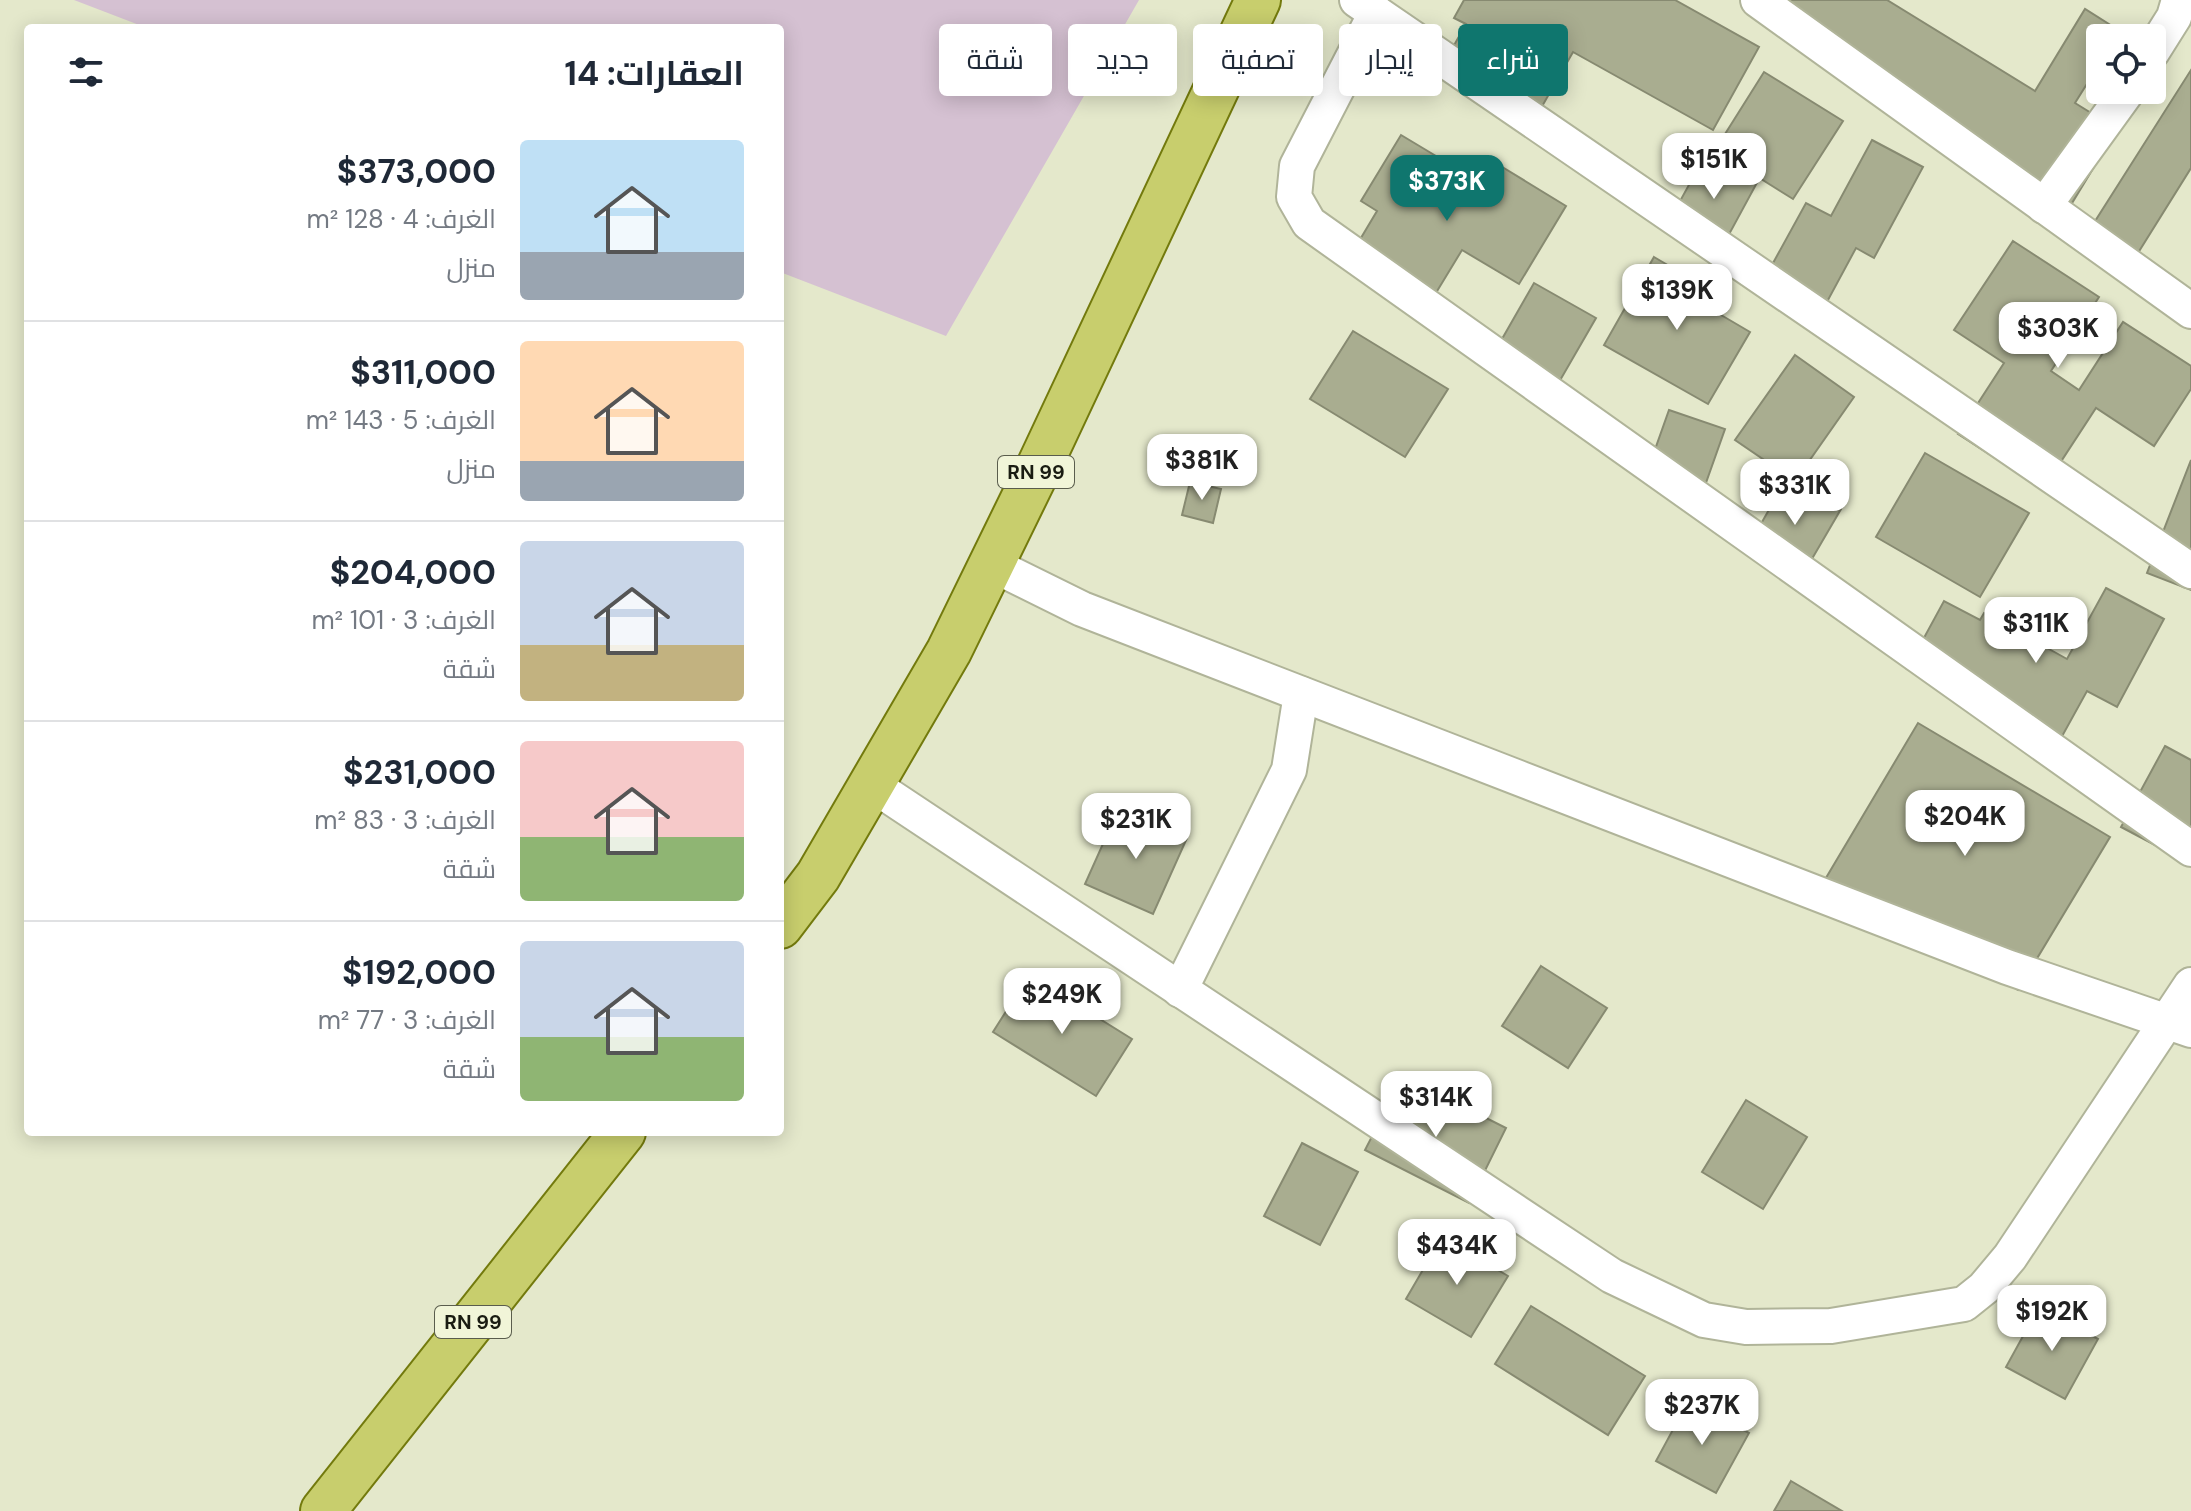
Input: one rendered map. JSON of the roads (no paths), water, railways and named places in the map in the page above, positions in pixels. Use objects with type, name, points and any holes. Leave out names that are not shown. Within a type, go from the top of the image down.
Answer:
[{"type":"main road","name":"RN 99","points":[[784,921],[818,876],[949,651],[1258,0]]},
{"type":"main road","name":"RN 99","points":[[323,1511],[620,1136]]},
{"type":"street","points":[[1758,0],[2191,311]]},
{"type":"street","points":[[2166,30],[2179,0]]},
{"type":"street","points":[[2191,571],[1366,6],[1297,166],[1294,197],[1309,223],[2191,849]]},
{"type":"street","points":[[2044,206],[2118,104]]},
{"type":"street","points":[[991,564],[1082,609],[2007,967],[2179,1026]]},
{"type":"street","points":[[1180,990],[1289,770],[1301,694]]},
{"type":"street","points":[[871,784],[1612,1276],[1704,1320],[1746,1327],[1831,1326],[1964,1304],[1984,1288],[2010,1257],[2179,1026],[2191,985]]}]
